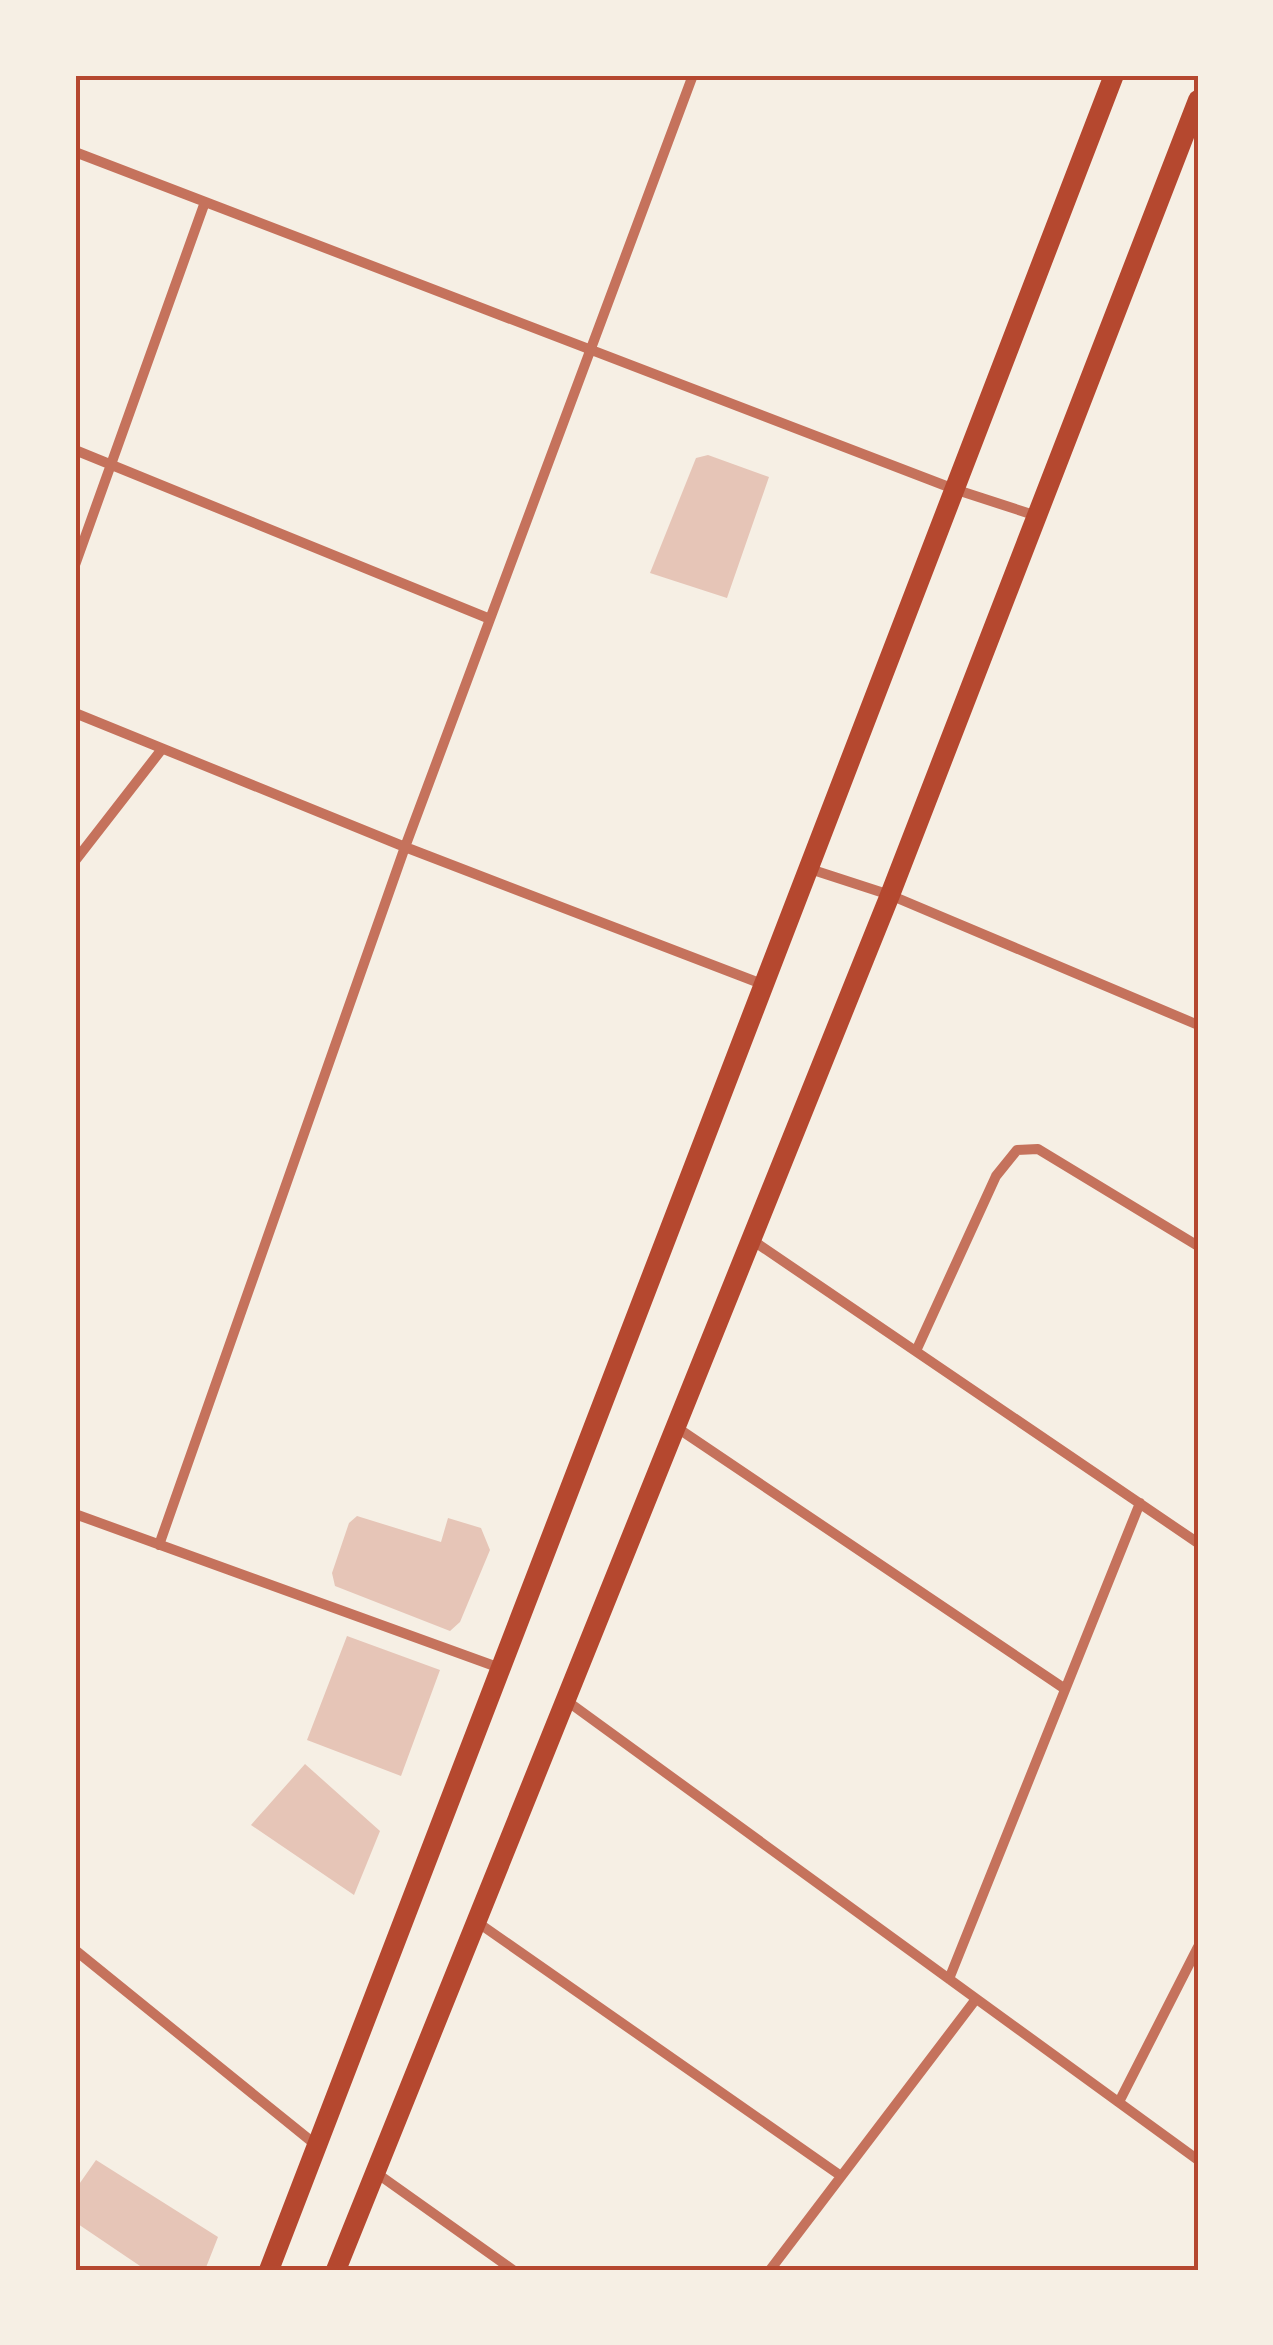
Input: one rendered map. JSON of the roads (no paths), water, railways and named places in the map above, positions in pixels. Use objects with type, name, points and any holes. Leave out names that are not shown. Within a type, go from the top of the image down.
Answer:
[{"type":"main road","points":[[269,2270],[1114,75]]},
{"type":"main road","points":[[336,2270],[890,895],[1198,100]]},
{"type":"street","points":[[159,1545],[404,847],[693,75]]},
{"type":"street","points":[[75,152],[954,489],[1037,516]]},
{"type":"street","points":[[75,565],[205,202]]},
{"type":"street","points":[[75,450],[490,619]]},
{"type":"street","points":[[75,713],[404,847],[762,984]]},
{"type":"street","points":[[75,861],[162,749]]},
{"type":"street","points":[[807,868],[890,895],[1198,1025]]},
{"type":"street","points":[[916,1351],[996,1176],[1016,1150],[1038,1148],[1198,1246]]},
{"type":"street","points":[[751,1239],[1198,1543]]},
{"type":"street","points":[[675,1427],[1065,1689]]},
{"type":"street","points":[[949,1979],[1140,1503]]},
{"type":"street","points":[[75,1514],[500,1668]]},
{"type":"street","points":[[566,1700],[1198,2160]]},
{"type":"street","points":[[476,1922],[841,2176]]},
{"type":"street","points":[[1119,2102],[1198,1947]]},
{"type":"street","points":[[75,1950],[316,2146]]},
{"type":"street","points":[[770,2270],[976,1998]]},
{"type":"street","points":[[375,2172],[513,2270]]}]
